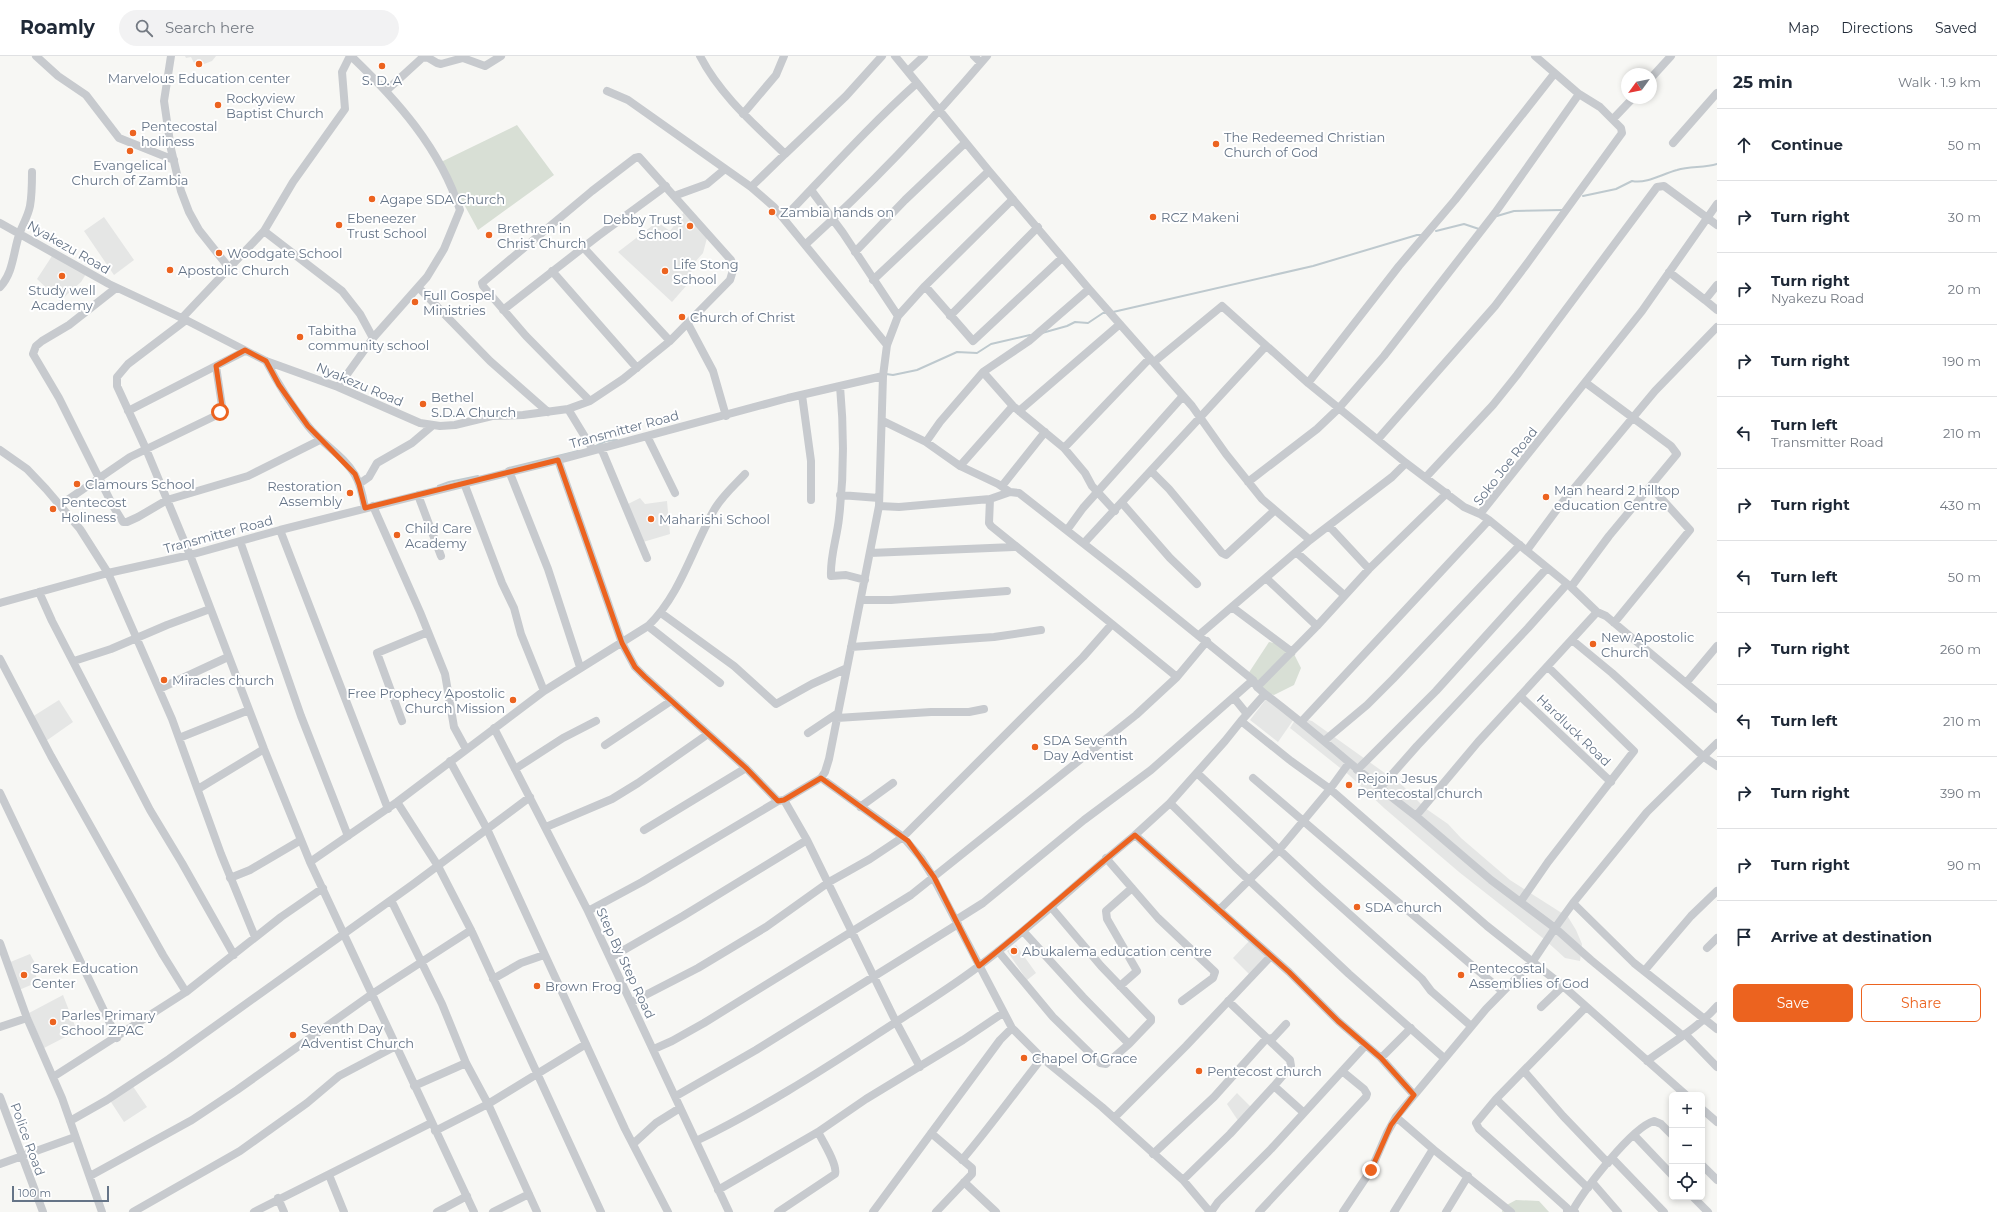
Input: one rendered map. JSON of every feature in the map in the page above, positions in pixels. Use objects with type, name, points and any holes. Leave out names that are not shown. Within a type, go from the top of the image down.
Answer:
[{"type":"street","points":[[36,56],[58,76],[86,95],[119,138],[174,160]]},
{"type":"street","points":[[171,56],[164,101],[174,160],[189,212],[199,230],[230,269]]},
{"type":"street","points":[[338,387],[373,338],[420,288],[444,249],[460,210],[447,180],[428,144],[412,120],[387,90],[351,56],[342,72],[345,108],[293,182],[264,231],[184,319],[128,364],[117,377],[117,386],[146,449],[190,555],[228,657],[310,862],[345,933],[431,1123],[474,1212]]},
{"type":"street","points":[[387,90],[422,58],[427,57],[441,64],[463,58],[485,66],[501,56]]},
{"type":"street","points":[[700,56],[720,86],[743,114],[785,154]]},
{"type":"street","points":[[743,114],[776,76],[784,56]]},
{"type":"street","points":[[751,187],[846,96],[882,56]]},
{"type":"street","points":[[895,56],[965,143],[1038,227],[1062,258],[1200,416],[1248,482],[1274,511],[1310,540]]},
{"type":"street","points":[[908,71],[924,56]]},
{"type":"street","points":[[974,56],[981,63]]},
{"type":"street","points":[[806,244],[833,220],[939,111],[987,56]]},
{"type":"street","points":[[1378,439],[1462,345],[1526,265],[1622,133],[1621,128],[1600,107],[1578,94],[1554,74],[1540,58]]},
{"type":"street","points":[[1657,70],[1667,58]]},
{"type":"street","points":[[1308,383],[1399,266],[1455,200],[1554,74]]},
{"type":"street","points":[[784,218],[879,118],[917,83]]},
{"type":"street","points":[[607,91],[628,100],[751,187],[774,207],[806,244],[887,345]]},
{"type":"street","points":[[1673,144],[1717,92]]},
{"type":"street","points":[[1248,482],[1317,429],[1339,408],[1409,326],[1495,213],[1578,94]]},
{"type":"street","points":[[1613,120],[1628,104]]},
{"type":"street","points":[[855,252],[905,200],[965,143]]},
{"type":"street","points":[[590,401],[502,310],[482,283],[592,191],[635,158],[643,159],[674,196],[707,184],[725,169]]},
{"type":"street","points":[[873,280],[920,238],[989,171]]},
{"type":"street","points":[[0,287],[6,281],[11,268],[19,233],[30,206],[32,172]]},
{"type":"street","points":[[502,310],[666,186]]},
{"type":"street","points":[[1426,477],[1493,405],[1518,375],[1657,186],[1664,186],[1707,216],[1717,225]]},
{"type":"street","points":[[811,190],[898,316]]},
{"type":"street","name":"Nyakezu Road","points":[[0,223],[116,288],[184,319],[266,361],[338,387],[414,420],[432,426],[455,425],[492,416],[568,409],[590,401],[607,391],[670,341],[688,324],[730,280],[734,267],[726,255],[674,196]]},
{"type":"street","points":[[588,911],[642,882],[821,778],[827,767],[845,670],[865,580],[879,502],[883,421],[883,376],[887,345],[898,316],[924,286],[1013,199]]},
{"type":"street","name":"Soko Joe Road","points":[[1302,721],[1489,520],[1480,514],[1642,311],[1707,216],[1717,204]]},
{"type":"street","points":[[950,316],[1038,227]]},
{"type":"street","points":[[264,231],[342,291],[360,314],[373,338]]},
{"type":"street","points":[[583,248],[670,341]]},
{"type":"street","points":[[924,286],[973,341],[1062,258]]},
{"type":"street","points":[[552,271],[636,368]]},
{"type":"street","points":[[1669,272],[1717,310]]},
{"type":"street","points":[[1705,300],[1717,285]]},
{"type":"street","points":[[116,288],[74,322],[42,341],[36,346],[33,354],[59,398],[113,506],[123,522],[132,520],[167,500],[248,476],[320,440]]},
{"type":"street","points":[[420,288],[490,361],[548,412]]},
{"type":"street","points":[[926,442],[940,422],[983,372],[1028,341],[1089,289]]},
{"type":"street","points":[[1064,448],[1152,360],[1222,306],[1308,383],[1406,463],[1447,492],[1470,511],[1480,514]]},
{"type":"street","points":[[688,324],[714,371],[726,416]]},
{"type":"street","points":[[960,466],[1016,408],[1120,324]]},
{"type":"street","points":[[1324,741],[1367,705],[1523,548],[1655,390],[1717,327]]},
{"type":"street","points":[[1084,543],[1266,346]]},
{"type":"street","points":[[128,411],[245,350]]},
{"type":"street","points":[[266,361],[291,403],[320,440],[355,474],[365,508]]},
{"type":"street","points":[[60,505],[99,478],[146,449],[215,416],[220,412],[222,406],[216,366]]},
{"type":"street","points":[[983,372],[1016,408],[1064,448],[1085,473],[1097,492],[1115,511]]},
{"type":"street","name":"Transmitter Road","points":[[0,603],[108,573],[190,555],[418,494],[558,460],[802,395],[883,376]]},
{"type":"street","points":[[1380,788],[1417,746],[1569,585],[1677,454],[1671,446],[1586,383]]},
{"type":"street","points":[[840,386],[844,429],[839,518],[831,563],[831,576],[846,575],[865,580]]},
{"type":"street","points":[[802,395],[810,462],[811,500]]},
{"type":"street","points":[[1067,530],[1083,508],[1183,396]]},
{"type":"street","points":[[568,409],[597,449],[647,558]]},
{"type":"street","points":[[883,421],[926,442],[960,466],[1002,486],[1010,492],[1023,495],[1199,635],[1255,683],[1265,694],[1302,721],[1357,770],[1416,816],[1491,880],[1555,928],[1596,965],[1684,1034],[1717,1067]]},
{"type":"street","points":[[359,484],[369,477],[377,463],[412,443],[432,426]]},
{"type":"street","points":[[1002,486],[1045,432]]},
{"type":"street","points":[[647,436],[675,493]]},
{"type":"street","points":[[0,450],[27,469],[60,505],[92,546],[108,573],[179,738],[230,878],[255,937]]},
{"type":"street","points":[[558,460],[622,643],[635,667],[781,801],[807,840],[829,882],[896,1022],[920,1067]]},
{"type":"street","points":[[1199,635],[1310,540],[1392,477],[1406,463]]},
{"type":"street","points":[[1151,470],[1222,553],[1226,555],[1274,511]]},
{"type":"street","points":[[509,471],[548,569],[580,667]]},
{"type":"street","points":[[310,862],[388,809],[544,691],[580,667],[648,626],[662,613],[671,598],[713,511],[745,474]]},
{"type":"street","points":[[464,483],[502,583],[514,608],[521,634],[544,691]]},
{"type":"street","points":[[1614,623],[1690,530],[1688,526],[1651,487]]},
{"type":"street","points":[[840,495],[899,507],[990,499],[1010,492]]},
{"type":"street","points":[[676,1096],[749,1054],[838,997],[875,976],[983,903],[1084,820],[1150,770],[1234,698],[1255,683],[1292,652],[1369,569],[1447,492]]},
{"type":"street","points":[[418,494],[441,556]]},
{"type":"street","points":[[990,499],[990,525],[1014,547],[1177,677]]},
{"type":"street","points":[[1122,503],[1170,558],[1198,584],[1196,583]]},
{"type":"street","points":[[373,506],[445,674],[454,727],[466,749]]},
{"type":"street","points":[[1489,520],[1569,585],[1597,612],[1606,616],[1686,683],[1715,703]]},
{"type":"street","points":[[1329,526],[1369,569]]},
{"type":"street","points":[[280,530],[388,809]]},
{"type":"street","points":[[240,541],[301,716],[348,836]]},
{"type":"street","points":[[870,553],[1014,547]]},
{"type":"street","points":[[1296,552],[1344,595]]},
{"type":"street","points":[[1357,770],[1436,691],[1547,568]]},
{"type":"street","points":[[1266,578],[1317,626]]},
{"type":"street","points":[[861,600],[891,600],[1007,591]]},
{"type":"street","points":[[39,592],[52,621],[147,804],[234,955]]},
{"type":"street","points":[[1232,606],[1292,652]]},
{"type":"street","points":[[74,661],[136,640],[167,625],[210,609]]},
{"type":"street","points":[[1416,816],[1462,760],[1597,612]]},
{"type":"street","points":[[662,613],[734,666],[776,704],[812,684],[845,670]]},
{"type":"street","points":[[632,1002],[680,979],[766,927],[829,882],[870,859],[903,837],[1083,658],[1112,624]]},
{"type":"street","points":[[648,626],[720,683]]},
{"type":"street","points":[[851,647],[934,642],[1041,630]]},
{"type":"street","points":[[402,721],[377,653],[428,632]]},
{"type":"street","points":[[1572,640],[1612,672],[1704,757],[1717,766]]},
{"type":"street","points":[[654,1049],[672,1041],[704,1023],[852,930],[911,895],[1136,715],[1177,677],[1206,642]]},
{"type":"street","points":[[1686,683],[1717,646]]},
{"type":"street","points":[[159,689],[228,657]]},
{"type":"street","points":[[0,659],[47,749],[163,955],[186,992]]},
{"type":"street","points":[[1521,901],[1562,843],[1633,754],[1633,749],[1548,666]]},
{"type":"street","points":[[696,1142],[794,1087],[896,1022],[979,966],[1023,931],[1170,803],[1265,694]]},
{"type":"street","name":"Hardluck Road","points":[[1520,696],[1611,782]]},
{"type":"street","points":[[1234,698],[1244,717],[1291,761],[1330,790],[1487,926],[1563,986],[1586,1008],[1683,1092]]},
{"type":"street","points":[[605,745],[671,701]]},
{"type":"street","points":[[808,734],[837,715],[970,712],[984,709]]},
{"type":"street","points":[[179,738],[249,710]]},
{"type":"street","points":[[515,769],[563,738],[596,721]]},
{"type":"street","name":"Step By Step Road","points":[[494,728],[588,911],[632,1002],[729,1212]]},
{"type":"street","points":[[546,827],[612,799],[638,783],[708,734]]},
{"type":"street","points":[[1343,1212],[1371,1170],[1378,1157],[1387,1133],[1396,1117],[1471,1026],[1502,991],[1533,961],[1573,903],[1647,812],[1663,794],[1704,757],[1717,743]]},
{"type":"street","points":[[198,789],[264,749]]},
{"type":"street","points":[[450,761],[486,829],[633,1144],[668,1212]]},
{"type":"street","points":[[1219,910],[1279,850],[1330,790],[1350,763]]},
{"type":"street","points":[[644,830],[746,768]]},
{"type":"street","points":[[1197,772],[1279,850],[1422,979],[1431,990],[1471,1026]]},
{"type":"street","points":[[821,778],[903,837],[921,858],[934,877],[1012,1028],[1042,1058],[1114,1118],[1183,1180],[1210,1212],[1225,1194],[1271,1149],[1303,1112],[1365,1046]]},
{"type":"street","points":[[1253,778],[1304,820],[1502,991]]},
{"type":"street","points":[[860,807],[893,783]]},
{"type":"street","points":[[0,793],[117,1038]]},
{"type":"street","points":[[70,1121],[107,1100],[169,1059],[438,866],[530,797]]},
{"type":"street","points":[[397,802],[438,866],[471,930],[536,1074],[601,1212]]},
{"type":"street","points":[[1170,803],[1349,974],[1444,1058]]},
{"type":"street","points":[[1135,835],[1271,956],[1365,1046],[1381,1058],[1414,1095]]},
{"type":"street","points":[[230,878],[250,870],[301,840]]},
{"type":"street","points":[[610,958],[658,932],[807,840]]},
{"type":"street","points":[[1106,858],[1158,918],[1215,972],[1213,978],[1182,1001]]},
{"type":"street","points":[[53,1077],[117,1038],[186,992],[255,937],[323,888]]},
{"type":"street","points":[[1120,986],[1137,971],[1107,919],[1106,912],[1132,888]]},
{"type":"street","points":[[1645,970],[1690,916],[1717,891]]},
{"type":"street","points":[[391,900],[422,962],[466,1062],[488,1104],[537,1212]]},
{"type":"street","points":[[1573,903],[1626,955],[1717,1029]]},
{"type":"street","points":[[998,951],[1053,1017],[1100,1064],[1106,1064],[1129,1044],[1151,1020],[1051,907]]},
{"type":"street","points":[[90,1176],[192,1120],[237,1090],[372,994],[444,946],[471,930]]},
{"type":"street","points":[[1023,931],[1083,997],[1129,1044]]},
{"type":"street","points":[[1707,948],[1717,938]]},
{"type":"street","points":[[0,943],[27,1018],[53,1077],[70,1121],[102,1212]]},
{"type":"street","points":[[493,979],[521,963],[544,955]]},
{"type":"street","points":[[1114,1118],[1271,956]]},
{"type":"street","points":[[1541,1008],[1563,986]]},
{"type":"street","points":[[1183,1180],[1230,1134],[1291,1066],[1291,1062],[1228,1001]]},
{"type":"street","points":[[1647,1061],[1705,1020],[1717,1006]]},
{"type":"street","points":[[1586,1008],[1496,1099],[1477,1122],[1477,1126],[1570,1211],[1610,1160],[1634,1135],[1654,1121],[1661,1124],[1669,1132]]},
{"type":"street","points":[[718,1190],[818,1132],[866,1099],[920,1067],[1003,1013]]},
{"type":"street","points":[[0,1027],[27,1018]]},
{"type":"street","points":[[1153,1154],[1214,1097],[1266,1039],[1273,1038],[1286,1024]]},
{"type":"street","points":[[873,1212],[1000,1040],[1012,1028]]},
{"type":"street","points":[[1381,1058],[1411,1028]]},
{"type":"street","points":[[435,1131],[488,1104],[586,1044]]},
{"type":"street","points":[[133,1212],[240,1150],[307,1103],[339,1076],[396,1046]]},
{"type":"street","points":[[962,1160],[989,1129],[1011,1097],[1042,1058]]},
{"type":"street","points":[[414,1086],[466,1062]]},
{"type":"street","points":[[1259,1212],[1366,1097],[1367,1094],[1364,1089],[1342,1071]]},
{"type":"street","points":[[1524,1071],[1563,1116],[1664,1212]]},
{"type":"street","points":[[1274,1086],[1303,1112]]},
{"type":"street","name":"Police Road","points":[[0,1097],[43,1212]]},
{"type":"street","points":[[1496,1099],[1618,1212]]},
{"type":"street","points":[[633,1144],[656,1123],[680,1108]]},
{"type":"street","points":[[1705,1112],[1717,1122]]},
{"type":"street","points":[[1396,1117],[1433,1149],[1468,1176],[1506,1210]]},
{"type":"street","points":[[254,1212],[278,1198],[329,1175],[431,1123]]},
{"type":"street","points":[[778,1212],[835,1174],[836,1170],[834,1164],[818,1132]]},
{"type":"street","points":[[931,1133],[973,1171],[972,1174],[936,1212]]},
{"type":"street","points":[[1634,1135],[1669,1172]]},
{"type":"street","points":[[0,1164],[75,1137]]},
{"type":"street","points":[[1394,1212],[1433,1149]]},
{"type":"street","points":[[1705,1168],[1717,1180]]},
{"type":"street","points":[[329,1175],[344,1212]]},
{"type":"street","points":[[1446,1212],[1468,1176]]},
{"type":"street","points":[[964,1182],[996,1212]]},
{"type":"street","points":[[493,1212],[528,1194]]},
{"type":"street","points":[[437,1212],[467,1196]]},
{"type":"street","points":[[278,1198],[284,1212]]},
{"type":"street","points":[[1696,1200],[1708,1212]]},
{"type":"shaded area","name":"Marvelous Education center","points":[[185,56],[216,56],[212,61],[196,67],[191,57],[186,58]]},
{"type":"shaded area","points":[[517,125],[554,175],[478,230],[441,162]]},
{"type":"shaded area","points":[[685,211],[707,238],[703,253],[695,262],[686,286],[672,302],[618,252],[657,222],[670,231]]},
{"type":"shaded area","points":[[104,217],[134,260],[114,275],[84,231]]},
{"type":"shaded area","name":"Study well Academy","points":[[52,256],[86,274],[81,282],[60,301],[37,279]]},
{"type":"shaded area","name":"Maharishi School","points":[[640,498],[645,504],[667,501],[670,534],[643,542],[628,504]]},
{"type":"shaded area","points":[[1269,642],[1290,646],[1301,668],[1294,685],[1274,695],[1257,690],[1248,674]]},
{"type":"shaded area","points":[[1267,698],[1294,719],[1278,742],[1250,720]]},
{"type":"shaded area","points":[[59,700],[73,722],[46,741],[32,717]]},
{"type":"shaded area","points":[[1297,717],[1312,721],[1403,786],[1425,808],[1448,824],[1461,838],[1510,880],[1568,917],[1582,944],[1580,961],[1565,958],[1544,939],[1459,872],[1384,808],[1349,775],[1290,728]]},
{"type":"shaded area","points":[[1250,940],[1269,956],[1251,976],[1233,958]]},
{"type":"shaded area","points":[[1016,945],[1036,973],[1027,980],[1007,951]]},
{"type":"shaded area","name":"Sarek Education Center","points":[[30,954],[36,965],[33,967],[38,982],[19,990],[8,963]]},
{"type":"shaded area","name":"Parles Primary School ZPAC","points":[[63,995],[77,1031],[44,1048],[29,1013]]},
{"type":"shaded area","points":[[132,1085],[147,1107],[124,1122],[109,1099]]},
{"type":"shaded area","points":[[1237,1093],[1252,1108],[1239,1122],[1227,1104]]},
{"type":"shaded area","points":[[1516,1200],[1539,1201],[1549,1212],[1502,1212],[1503,1207]]},
{"type":"waterway","points":[[1583,196],[1616,189],[1632,181],[1638,182],[1649,180],[1682,169],[1717,164]]},
{"type":"waterway","points":[[1497,216],[1514,211],[1563,210]]},
{"type":"waterway","points":[[1436,231],[1464,224],[1479,229]]},
{"type":"waterway","points":[[1113,312],[1313,266],[1417,235],[1422,235]]},
{"type":"waterway","points":[[1042,333],[1067,326],[1075,322],[1088,323],[1103,313],[1107,313]]},
{"type":"waterway","points":[[886,374],[893,375],[917,370],[957,352],[977,353],[991,344],[1030,335]]},
{"type":"waterway","points":[[594,447],[606,441],[617,440]]},
{"type":"waterway","points":[[509,468],[578,451]]},
{"type":"waterway","points":[[438,486],[449,482],[478,476]]},
{"type":"place","name":"Marvelous Education center","points":[[199,64]]},
{"type":"place","name":"S. D. A","points":[[382,66]]},
{"type":"place","name":"Rockyview Baptist Church","points":[[218,105]]},
{"type":"place","name":"Pentecostal holiness","points":[[133,133]]},
{"type":"place","name":"The Redeemed Christian Church of God","points":[[1216,144]]},
{"type":"place","name":"Evangelical Church of Zambia","points":[[130,151]]},
{"type":"place","name":"Agape SDA Church","points":[[372,199]]},
{"type":"place","name":"Zambia hands on","points":[[772,212]]},
{"type":"place","name":"RCZ Makeni","points":[[1153,217]]},
{"type":"place","name":"Ebeneezer Trust School","points":[[339,225]]},
{"type":"place","name":"Debby Trust School","points":[[690,226]]},
{"type":"place","name":"Brethren in Christ Church","points":[[489,235]]},
{"type":"place","name":"Woodgate School","points":[[219,253]]},
{"type":"place","name":"Apostolic Church","points":[[170,270]]},
{"type":"place","name":"Life Stong School","points":[[665,271]]},
{"type":"place","name":"Study well Academy","points":[[62,276]]},
{"type":"place","name":"Full Gospel Ministries","points":[[415,302]]},
{"type":"place","name":"Church of Christ","points":[[682,317]]},
{"type":"place","name":"Tabitha community school","points":[[300,337]]},
{"type":"place","name":"Bethel S.D.A Church","points":[[423,404]]},
{"type":"place","name":"Clamours School","points":[[77,484]]},
{"type":"place","name":"Restoration Assembly","points":[[350,493]]},
{"type":"place","name":"Man heard 2 hilltop education Centre","points":[[1546,497]]},
{"type":"place","name":"Pentecost Holiness","points":[[53,509]]},
{"type":"place","name":"Maharishi School","points":[[651,519]]},
{"type":"place","name":"Child Care Academy","points":[[397,535]]},
{"type":"place","name":"New Apostolic Church","points":[[1593,644]]},
{"type":"place","name":"Miracles church","points":[[164,680]]},
{"type":"place","name":"Free Prophecy Apostolic Church Mission","points":[[513,700]]},
{"type":"place","name":"SDA Seventh Day Adventist","points":[[1035,747]]},
{"type":"place","name":"Rejoin Jesus Pentecostal church","points":[[1349,785]]},
{"type":"place","name":"SDA church","points":[[1357,907]]},
{"type":"place","name":"Abukalema education centre","points":[[1014,951]]},
{"type":"place","name":"Sarek Education Center","points":[[24,975]]},
{"type":"place","name":"Pentecostal Assemblies of God","points":[[1461,975]]},
{"type":"place","name":"Brown Frog","points":[[537,986]]},
{"type":"place","name":"Parles Primary School ZPAC","points":[[53,1022]]},
{"type":"place","name":"Seventh Day Adventist Church","points":[[293,1035]]},
{"type":"place","name":"Chapel Of Grace","points":[[1024,1058]]},
{"type":"place","name":"Pentecost church","points":[[1199,1071]]},
{"type":"route","points":[[220,412],[222,406],[216,366],[245,350],[266,361],[279,385],[308,426],[320,440],[355,474],[362,493],[365,508],[558,460],[622,643],[635,667],[746,768],[778,801],[784,800],[821,778],[908,841],[934,877],[979,966],[1023,931],[1106,858],[1135,835],[1289,972],[1338,1021],[1365,1046],[1381,1058],[1414,1095],[1391,1125],[1371,1170]]}]
